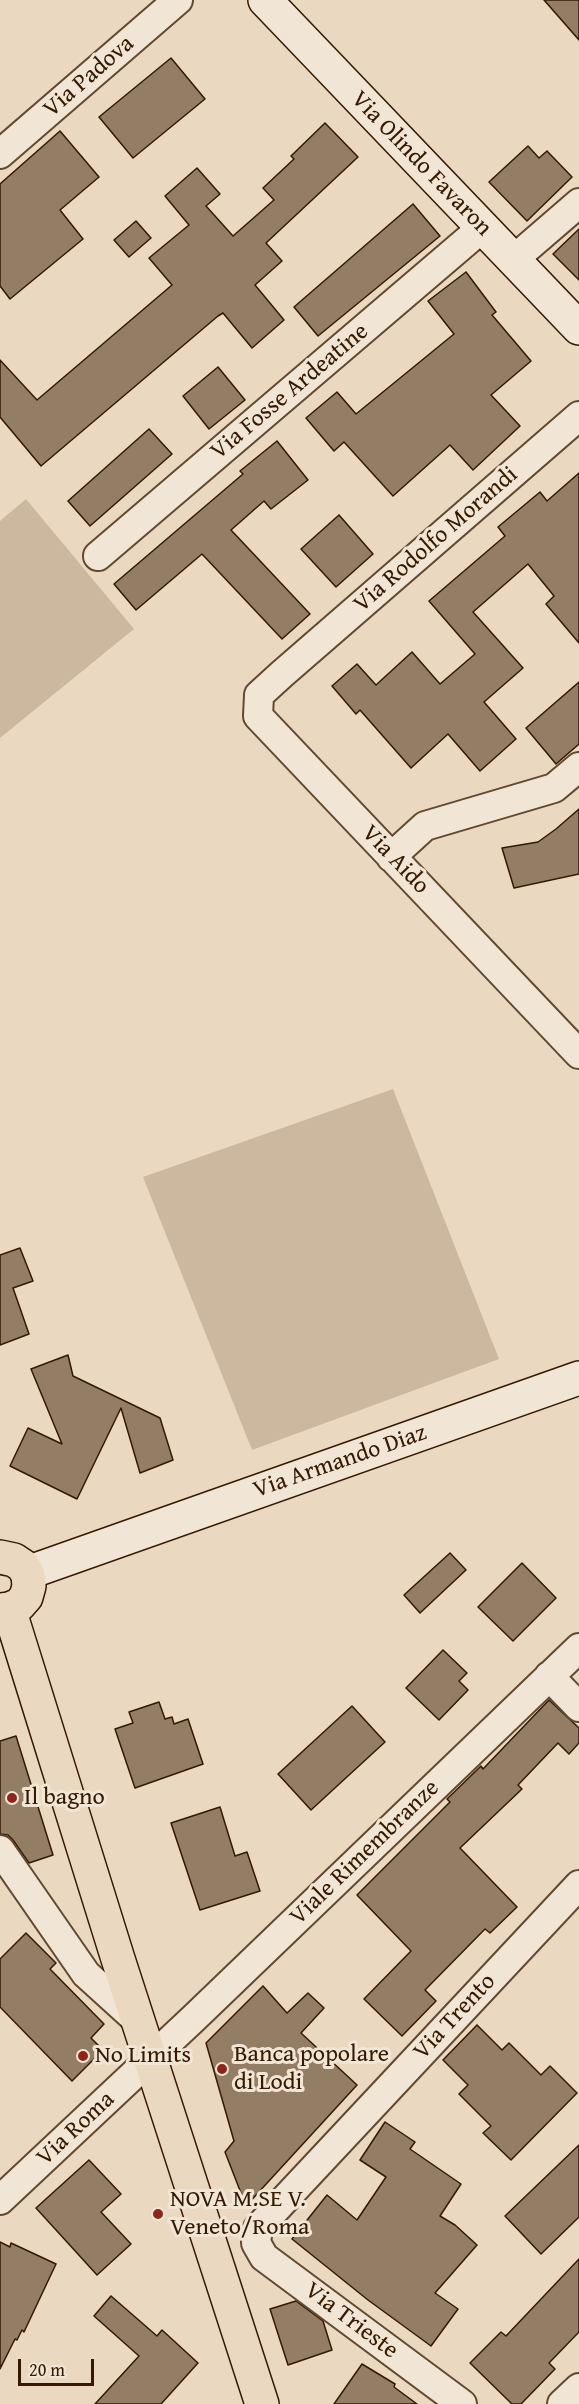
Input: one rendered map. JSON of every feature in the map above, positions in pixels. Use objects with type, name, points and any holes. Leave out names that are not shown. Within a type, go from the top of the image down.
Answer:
[{"type":"main road","name":"Via Olindo Favaron","points":[[264,0],[579,328]]},
{"type":"main road","name":"Via Armando Diaz","points":[[13,1565],[100,1546],[579,1378]]},
{"type":"main road","points":[[13,1565],[29,1586],[26,1597],[19,1605],[5,1610],[262,2404]]},
{"type":"street","name":"Via Padova","points":[[0,154],[178,0]]},
{"type":"street","points":[[513,260],[579,203]]},
{"type":"street","name":"Via Fosse Ardeatine","points":[[98,556],[482,228]]},
{"type":"street","name":"Via Rodolfo Morandi","points":[[294,664],[579,416]]},
{"type":"street","name":"Via Aido","points":[[294,664],[259,695],[258,716],[579,1054]]},
{"type":"street","points":[[392,857],[425,826],[554,788],[579,767]]},
{"type":"street","name":"Viale Rimembranze","points":[[151,2058],[579,1647]]},
{"type":"street","points":[[549,1676],[579,1707]]},
{"type":"street","points":[[0,1850],[86,1974],[140,2023]]},
{"type":"street","name":"Via Trento","points":[[258,2228],[579,1885]]},
{"type":"street","name":"Via Roma","points":[[0,2200],[151,2058]]},
{"type":"street","name":"Via Trieste","points":[[258,2228],[256,2243],[264,2257],[462,2404]]},
{"type":"street","points":[[562,2404],[579,2388]]},
{"type":"shaded area","points":[[26,499],[134,629],[0,738],[0,521]]},
{"type":"shaded area","points":[[393,1089],[499,1359],[252,1450],[143,1177]]},
{"type":"building","points":[[544,0],[579,0],[579,40]]},
{"type":"building","points":[[171,58],[205,99],[133,158],[99,117]]},
{"type":"building","points":[[325,123],[358,157],[266,243],[282,261],[255,285],[284,320],[252,348],[223,313],[218,316],[41,466],[0,417],[0,360],[37,400],[172,285],[149,258],[189,225],[165,196],[197,168],[220,194],[206,206],[233,236],[274,200],[263,188],[294,159],[291,156]]},
{"type":"building","points":[[60,131],[99,177],[60,210],[83,239],[10,299],[0,286],[0,184]]},
{"type":"building","points":[[528,146],[539,158],[547,151],[572,177],[527,221],[489,182]]},
{"type":"building","points":[[413,204],[440,236],[318,336],[294,307]]},
{"type":"building","points":[[136,221],[151,238],[129,257],[114,240]]},
{"type":"building","points":[[579,229],[579,280],[553,254]]},
{"type":"building","points":[[466,272],[496,312],[492,315],[531,361],[491,395],[520,426],[473,470],[450,445],[393,496],[344,442],[334,451],[306,418],[337,392],[356,414],[454,334],[428,301]]},
{"type":"building","points":[[218,367],[245,400],[209,429],[183,396]]},
{"type":"building","points":[[149,429],[172,454],[90,526],[68,501]]},
{"type":"building","points":[[277,441],[308,480],[271,509],[264,501],[231,530],[310,614],[282,639],[202,554],[136,610],[114,584],[243,474],[240,471]]},
{"type":"building","points":[[579,473],[579,643],[546,604],[554,596],[528,564],[473,612],[523,668],[484,702],[516,739],[480,771],[448,734],[411,768],[360,710],[356,714],[332,686],[357,664],[376,685],[412,652],[440,684],[475,654],[429,601],[505,536],[498,527],[540,492],[547,501]]},
{"type":"building","points":[[339,515],[373,554],[336,587],[301,549]]},
{"type":"building","points":[[579,682],[579,744],[556,764],[526,728]]},
{"type":"building","points":[[579,809],[579,874],[514,888],[502,848],[538,842]]},
{"type":"building","points":[[20,1248],[33,1281],[13,1288],[29,1334],[0,1345],[0,1255]]},
{"type":"building","points":[[68,1355],[73,1376],[160,1418],[173,1460],[140,1473],[121,1408],[77,1499],[10,1466],[28,1428],[62,1444],[31,1369]]},
{"type":"building","points":[[450,1553],[466,1570],[420,1613],[404,1595]]},
{"type":"building","points":[[522,1563],[556,1598],[513,1641],[478,1607]]},
{"type":"building","points":[[443,1650],[467,1673],[459,1681],[468,1690],[439,1720],[406,1688]]},
{"type":"building","points":[[549,1700],[579,1728],[579,1743],[569,1754],[558,1743],[518,1785],[522,1789],[460,1848],[517,1907],[490,1933],[485,1929],[425,1990],[436,2001],[402,2036],[364,1999],[411,1951],[357,1895],[450,1802],[447,1799],[481,1766],[483,1769]]},
{"type":"building","points":[[159,1702],[165,1719],[172,1717],[174,1724],[188,1719],[203,1764],[135,1788],[115,1729],[133,1723],[129,1712]]},
{"type":"building","points":[[352,1706],[385,1742],[311,1810],[278,1774]]},
{"type":"building","points":[[16,1736],[53,1855],[29,1863],[8,1835],[0,1834],[0,1741]]},
{"type":"building","points":[[220,1807],[235,1856],[247,1852],[260,1891],[200,1910],[171,1823]]},
{"type":"building","points":[[26,1933],[56,1963],[50,1969],[104,2024],[91,2038],[103,2050],[72,2081],[0,2007],[0,1959]]},
{"type":"building","points":[[263,1986],[287,2013],[308,1993],[324,2008],[301,2033],[357,2085],[246,2206],[225,2152],[234,2141],[206,2043]]},
{"type":"building","points":[[477,2025],[502,2050],[509,2043],[541,2075],[550,2066],[577,2093],[511,2160],[483,2133],[491,2126],[459,2094],[468,2085],[443,2060]]},
{"type":"building","points":[[385,2122],[415,2142],[410,2149],[461,2184],[440,2216],[455,2225],[477,2245],[435,2293],[458,2309],[431,2346],[368,2300],[292,2239],[327,2195],[357,2220],[386,2177],[360,2160]]},
{"type":"building","points":[[579,2145],[579,2217],[541,2254],[505,2216]]},
{"type":"building","points":[[89,2160],[121,2194],[101,2212],[131,2244],[97,2275],[36,2208]]},
{"type":"building","points":[[0,2242],[10,2247],[11,2243],[56,2264],[24,2332],[22,2330],[17,2340],[15,2339],[0,2369]]},
{"type":"building","points":[[579,2259],[579,2332],[549,2363],[555,2369],[521,2404],[512,2404],[470,2363],[501,2332],[506,2336]]},
{"type":"building","points":[[111,2296],[157,2336],[162,2330],[198,2363],[161,2404],[95,2404],[139,2356],[94,2316]]},
{"type":"building","points":[[296,2301],[323,2321],[332,2350],[288,2365],[270,2309]]},
{"type":"building","points":[[362,2364],[395,2384],[394,2387],[417,2404],[334,2404]]},
{"type":"place","name":"Il bagno","points":[[12,1798]]},
{"type":"place","name":"No Limits","points":[[83,2056]]},
{"type":"place","name":"Banca popolare di Lodi","points":[[222,2069]]},
{"type":"place","name":"NOVA M.SE V. Veneto/Roma","points":[[158,2214]]}]
